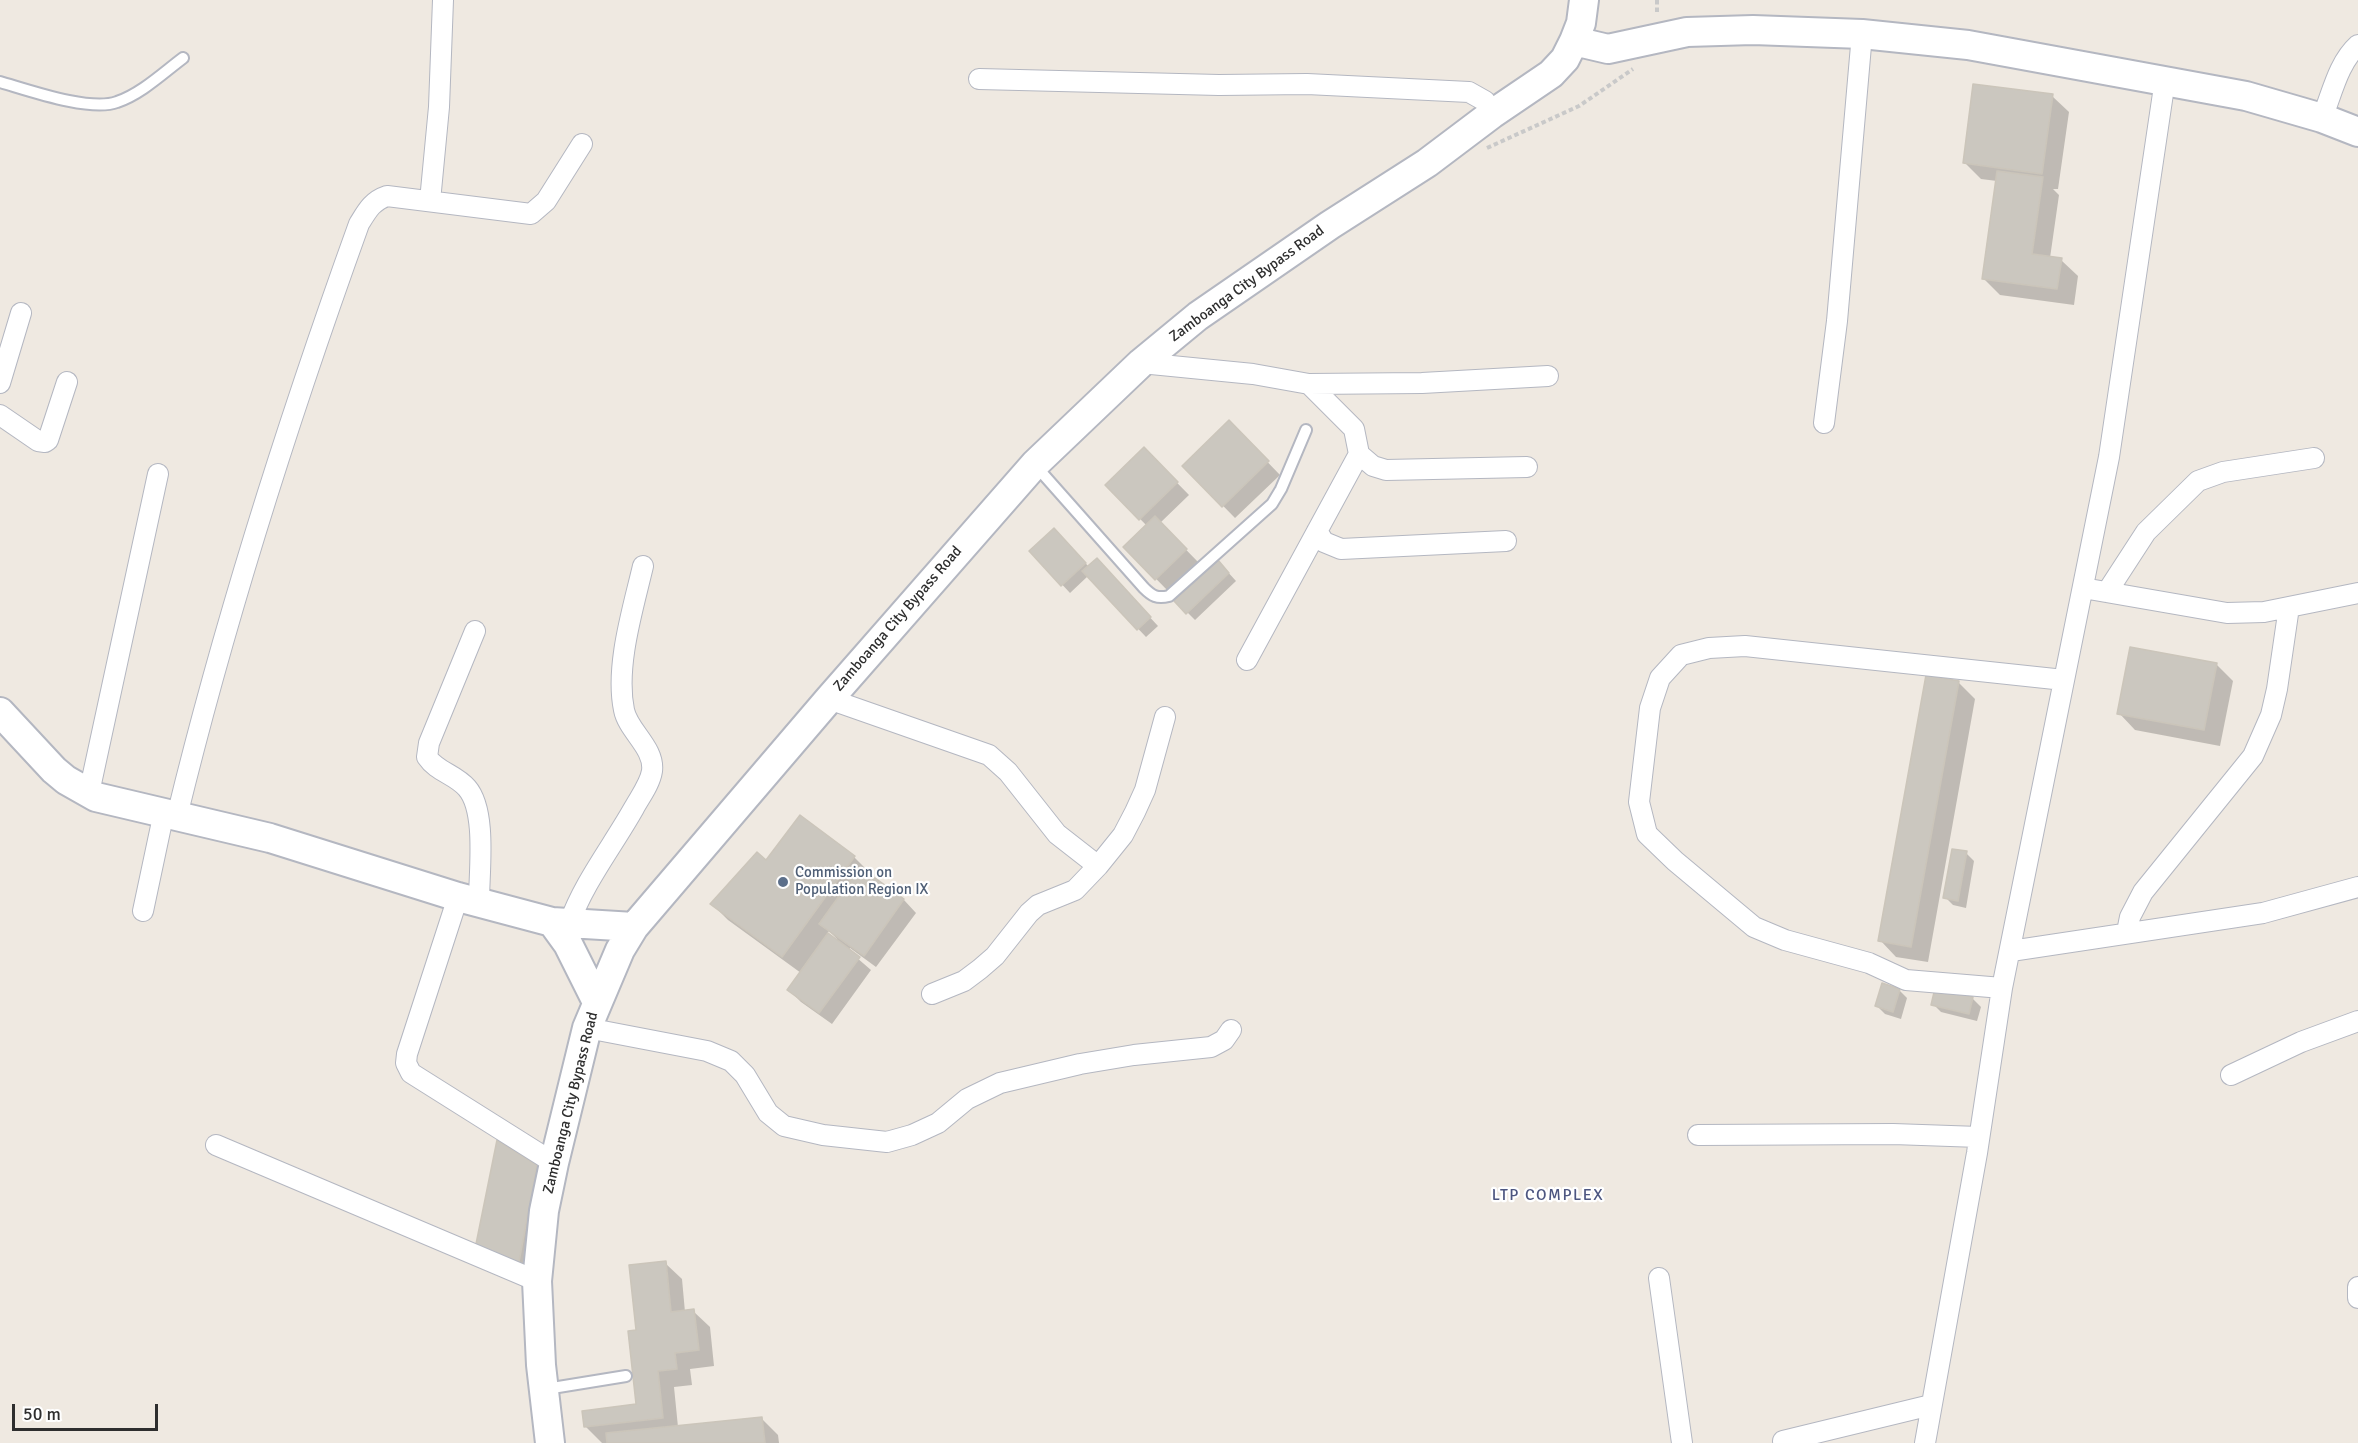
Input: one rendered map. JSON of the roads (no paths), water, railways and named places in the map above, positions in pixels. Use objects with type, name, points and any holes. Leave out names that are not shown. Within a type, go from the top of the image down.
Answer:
[{"type":"main road","name":"Zamboanga City Bypass Road","points":[[550,1443],[537,1281],[544,1211],[592,1015],[620,950],[634,927],[829,699],[1035,464],[1141,363],[1198,316],[1330,225],[1427,163],[1492,114],[1551,74],[1565,60],[1574,41],[1581,23],[1584,0]]},
{"type":"main road","points":[[1574,41],[1608,50],[1687,32],[1725,30],[1862,34],[1968,45],[2246,96],[2322,118],[2358,132]]},
{"type":"main road","points":[[0,712],[66,780],[108,801],[270,838],[469,899],[560,923],[634,927]]},
{"type":"main road","points":[[560,923],[592,1015]]},
{"type":"street","points":[[430,201],[439,107],[443,0]]},
{"type":"street","points":[[1824,423],[1837,321],[1862,34]]},
{"type":"street","points":[[2322,118],[2343,65],[2358,45]]},
{"type":"street","points":[[979,79],[1207,85],[1307,84],[1469,92],[1480,97],[1492,114]]},
{"type":"street","points":[[1925,1443],[1979,1137],[2002,988],[2109,457],[2165,80]]},
{"type":"street","points":[[143,911],[170,814],[304,377],[359,224],[366,211],[376,200],[387,196],[531,214],[546,201],[582,144]]},
{"type":"street","points":[[0,383],[21,312]]},
{"type":"street","points":[[1141,363],[1254,374],[1309,384],[1422,383],[1548,376]]},
{"type":"street","points":[[0,415],[38,441],[45,442],[48,440],[67,382]]},
{"type":"street","points":[[1247,660],[1359,454],[1354,429],[1309,384]]},
{"type":"street","points":[[1359,454],[1373,465],[1386,470],[1527,467]]},
{"type":"street","points":[[2107,592],[2146,532],[2198,481],[2223,472],[2314,458]]},
{"type":"street","points":[[89,793],[158,474]]},
{"type":"street","points":[[1317,531],[1324,542],[1341,549],[1506,541]]},
{"type":"street","points":[[560,923],[577,902],[622,828],[645,789],[652,771],[650,755],[624,713],[620,684],[632,612],[643,566]]},
{"type":"street","points":[[2083,588],[2227,613],[2264,612],[2358,593]]},
{"type":"street","points":[[2127,932],[2130,917],[2143,892],[2173,852],[2253,756],[2271,715],[2289,607]]},
{"type":"street","points":[[475,631],[429,742],[427,757],[433,766],[457,779],[474,798],[479,825],[469,899],[407,1054],[406,1063],[411,1073],[554,1163]]},
{"type":"street","points":[[2002,988],[1905,980],[1869,963],[1785,940],[1754,927],[1724,904],[1674,861],[1647,834],[1639,802],[1650,708],[1660,678],[1681,655],[1709,648],[1745,646],[2064,680]]},
{"type":"street","points":[[829,699],[989,755],[1008,772],[1057,834],[1098,866]]},
{"type":"street","points":[[932,994],[964,981],[980,969],[995,956],[1038,905],[1075,890],[1098,866],[1123,835],[1145,790],[1165,717]]},
{"type":"street","points":[[2011,951],[2263,913],[2358,887]]},
{"type":"street","points":[[592,1015],[731,1061],[745,1076],[768,1113],[784,1126],[823,1135],[887,1142],[912,1135],[938,1123],[967,1100],[1000,1083],[1080,1064],[1134,1055],[1211,1047],[1224,1040],[1231,1030]]},
{"type":"street","points":[[2231,1074],[2301,1042],[2358,1021]]},
{"type":"street","points":[[1698,1135],[1893,1134],[1979,1137]]},
{"type":"street","points":[[216,1145],[537,1281]]},
{"type":"street","points":[[1659,1278],[1682,1443]]},
{"type":"street","points":[[2358,1287],[2358,1298]]},
{"type":"street","points":[[1783,1441],[1931,1405]]},
{"type":"lane","points":[[0,82],[51,97],[98,105],[117,102],[152,81],[183,58]]},
{"type":"lane","points":[[1035,464],[1144,588],[1155,597],[1163,597],[1169,596],[1272,504],[1281,489],[1306,430]]},
{"type":"lane","points":[[544,1390],[626,1376]]},
{"type":"place","name":"Commission on Population Region IX","points":[[783,882]]},
{"type":"district","name":"LTP COMPLEX","points":[[1548,1196]]}]
